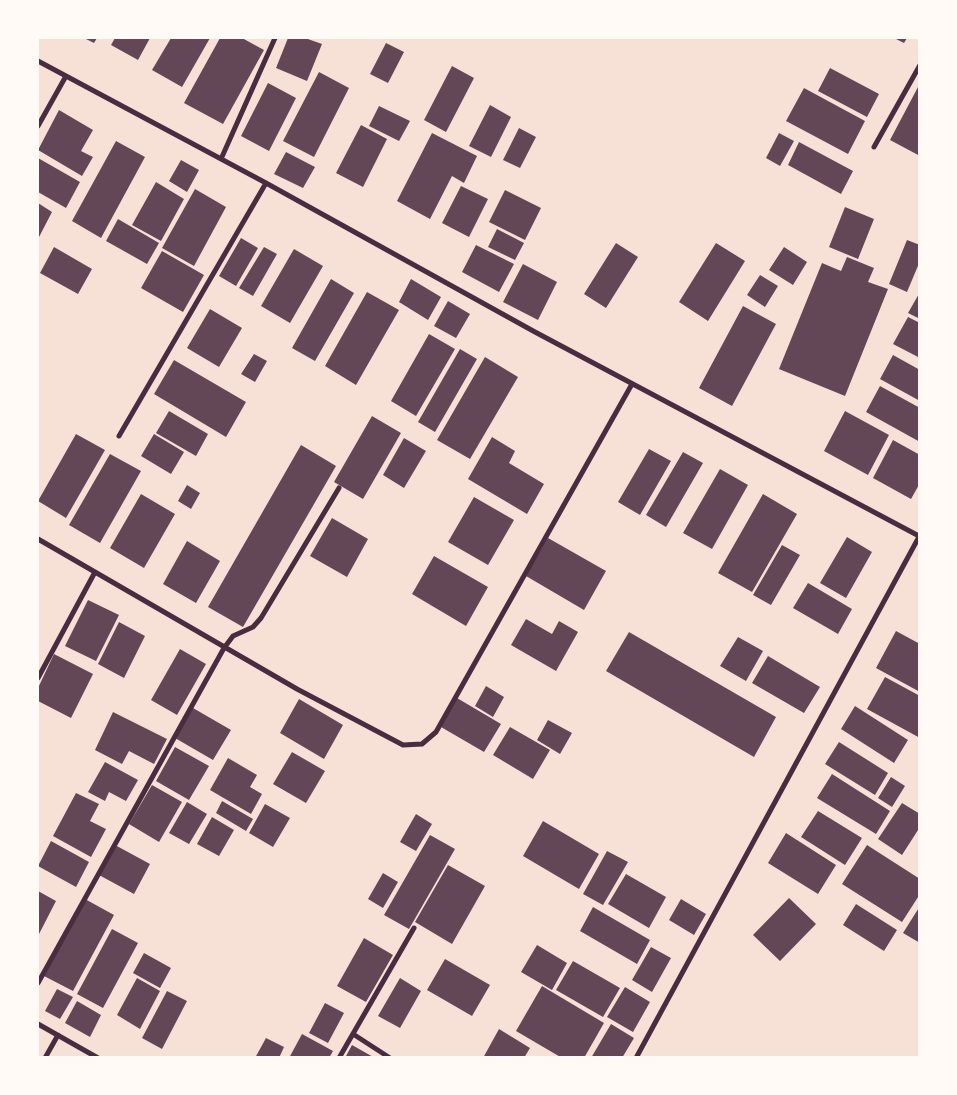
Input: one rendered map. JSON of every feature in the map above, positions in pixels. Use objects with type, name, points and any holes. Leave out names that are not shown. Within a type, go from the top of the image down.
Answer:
[{"type":"street","points":[[221,159],[275,38]]},
{"type":"street","points":[[38,61],[266,183],[535,332],[919,535],[636,1058]]},
{"type":"street","points":[[874,147],[920,64]]},
{"type":"street","points":[[38,126],[66,76]]},
{"type":"street","points":[[119,436],[266,183]]},
{"type":"street","points":[[38,539],[224,648],[402,745],[422,744],[436,732],[632,384]]},
{"type":"street","points":[[38,984],[224,648],[233,636],[253,627],[262,618],[339,488]]},
{"type":"street","points":[[38,678],[95,572]]},
{"type":"street","points":[[339,1058],[414,928]]},
{"type":"street","points":[[38,1024],[98,1058]]},
{"type":"street","points":[[353,1034],[390,1058]]},
{"type":"street","points":[[45,1058],[58,1035]]},
{"type":"building","points":[[84,38],[97,38],[94,43]]},
{"type":"building","points":[[115,38],[150,38],[138,60],[111,45]]},
{"type":"building","points":[[171,38],[210,38],[182,87],[152,70]]},
{"type":"building","points":[[220,38],[242,38],[264,50],[223,124],[184,103]]},
{"type":"building","points":[[288,38],[305,38],[322,44],[307,81],[276,68]]},
{"type":"building","points":[[894,38],[907,38],[904,43]]},
{"type":"building","points":[[386,43],[404,52],[388,83],[370,74]]},
{"type":"building","points":[[452,66],[474,78],[446,132],[424,120]]},
{"type":"building","points":[[830,68],[879,94],[867,117],[818,91]]},
{"type":"building","points":[[319,72],[349,88],[314,157],[283,141]]},
{"type":"building","points":[[268,83],[296,98],[269,151],[241,136]]},
{"type":"building","points":[[918,87],[920,87],[920,156],[890,140]]},
{"type":"building","points":[[804,88],[865,121],[848,154],[786,121]]},
{"type":"building","points":[[490,105],[511,117],[491,157],[469,146]]},
{"type":"building","points":[[379,106],[410,121],[399,141],[369,126]]},
{"type":"building","points":[[59,110],[93,130],[81,151],[93,157],[82,176],[38,150]]},
{"type":"building","points":[[361,125],[387,139],[363,187],[336,173]]},
{"type":"building","points":[[519,128],[536,137],[520,168],[503,160]]},
{"type":"building","points":[[432,133],[477,156],[464,183],[452,176],[430,219],[397,201]]},
{"type":"building","points":[[779,133],[794,141],[780,166],[766,158]]},
{"type":"building","points":[[116,141],[145,157],[101,238],[72,221]]},
{"type":"building","points":[[799,142],[853,171],[841,194],[788,165]]},
{"type":"building","points":[[286,152],[315,167],[303,188],[274,174]]},
{"type":"building","points":[[38,158],[80,182],[66,208],[38,192]]},
{"type":"building","points":[[181,160],[199,170],[187,192],[169,181]]},
{"type":"building","points":[[156,182],[184,199],[161,241],[132,225]]},
{"type":"building","points":[[461,186],[488,199],[469,237],[442,223]]},
{"type":"building","points":[[195,189],[226,207],[194,266],[162,248]]},
{"type":"building","points":[[505,190],[541,208],[525,240],[489,222]]},
{"type":"building","points":[[38,203],[52,212],[38,239]]},
{"type":"building","points":[[845,207],[874,219],[858,259],[829,247]]},
{"type":"building","points":[[118,219],[159,243],[147,264],[106,241]]},
{"type":"building","points":[[497,229],[524,243],[515,260],[488,247]]},
{"type":"building","points":[[241,238],[258,248],[236,286],[219,276]]},
{"type":"building","points":[[907,240],[920,245],[920,261],[907,292],[889,284]]},
{"type":"building","points":[[616,243],[638,257],[606,308],[584,294]]},
{"type":"building","points":[[716,243],[745,261],[708,321],[679,302]]},
{"type":"building","points":[[476,245],[514,264],[499,292],[462,272]]},
{"type":"building","points":[[54,247],[92,269],[78,294],[40,273]]},
{"type":"building","points":[[264,247],[277,254],[253,296],[239,288]]},
{"type":"building","points":[[784,247],[807,262],[793,285],[769,270]]},
{"type":"building","points":[[294,249],[323,266],[290,323],[261,306]]},
{"type":"building","points":[[162,251],[204,275],[183,312],[141,288]]},
{"type":"building","points":[[847,257],[874,268],[868,282],[888,289],[845,396],[779,369],[822,263],[841,271]]},
{"type":"building","points":[[523,264],[557,282],[538,320],[503,302]]},
{"type":"building","points":[[760,275],[778,286],[765,307],[747,295]]},
{"type":"building","points":[[331,279],[354,293],[315,361],[292,348]]},
{"type":"building","points":[[411,279],[441,297],[428,320],[399,302]]},
{"type":"building","points":[[367,292],[399,310],[356,385],[325,366]]},
{"type":"building","points":[[920,292],[920,319],[908,313]]},
{"type":"building","points":[[448,301],[470,314],[456,338],[434,326]]},
{"type":"building","points":[[743,306],[776,324],[732,406],[699,388]]},
{"type":"building","points":[[210,309],[242,328],[219,367],[187,348]]},
{"type":"building","points":[[908,317],[920,323],[920,358],[893,344]]},
{"type":"building","points":[[429,334],[455,349],[416,416],[391,401]]},
{"type":"building","points":[[460,349],[477,359],[435,432],[418,422]]},
{"type":"building","points":[[254,354],[267,361],[255,382],[241,374]]},
{"type":"building","points":[[893,355],[920,370],[920,401],[880,379]]},
{"type":"building","points":[[485,357],[518,377],[470,459],[437,440]]},
{"type":"building","points":[[174,360],[246,402],[226,437],[154,394]]},
{"type":"building","points":[[880,386],[920,408],[920,442],[866,412]]},
{"type":"building","points":[[169,411],[208,434],[196,456],[156,433]]},
{"type":"building","points":[[845,411],[889,435],[868,475],[824,451]]},
{"type":"building","points":[[372,416],[401,433],[363,499],[334,482]]},
{"type":"building","points":[[76,434],[105,450],[66,518],[38,501]]},
{"type":"building","points":[[154,434],[184,452],[171,474],[141,456]]},
{"type":"building","points":[[492,437],[515,451],[509,463],[544,484],[527,514],[468,479]]},
{"type":"building","points":[[404,438],[426,451],[404,488],[383,475]]},
{"type":"building","points":[[893,440],[920,455],[920,483],[911,499],[873,478]]},
{"type":"building","points":[[301,445],[336,466],[243,627],[208,607]]},
{"type":"building","points":[[649,449],[671,461],[640,515],[618,502]]},
{"type":"building","points":[[683,452],[703,463],[666,527],[646,515]]},
{"type":"building","points":[[110,454],[141,471],[100,543],[69,525]]},
{"type":"building","points":[[720,469],[748,485],[712,549],[683,533]]},
{"type":"building","points":[[187,485],[200,493],[191,509],[178,501]]},
{"type":"building","points":[[141,494],[175,514],[144,568],[110,548]]},
{"type":"building","points":[[763,494],[797,514],[752,592],[718,573]]},
{"type":"building","points":[[474,497],[514,520],[488,565],[448,542]]},
{"type":"building","points":[[332,518],[368,539],[347,577],[310,556]]},
{"type":"building","points":[[847,537],[872,552],[846,598],[820,583]]},
{"type":"building","points":[[548,538],[606,571],[584,610],[526,576]]},
{"type":"building","points":[[187,541],[220,561],[196,603],[163,584]]},
{"type":"building","points":[[782,545],[800,555],[771,605],[753,595]]},
{"type":"building","points":[[434,556],[488,587],[466,626],[412,594]]},
{"type":"building","points":[[808,583],[852,609],[838,634],[793,608]]},
{"type":"building","points":[[88,600],[119,615],[96,661],[65,646]]},
{"type":"building","points":[[526,619],[552,634],[559,621],[578,632],[556,671],[511,645]]},
{"type":"building","points":[[119,622],[145,636],[124,678],[98,664]]},
{"type":"building","points":[[896,631],[920,644],[920,692],[876,668]]},
{"type":"building","points":[[629,632],[776,717],[754,757],[606,671]]},
{"type":"building","points":[[738,637],[763,651],[746,681],[720,666]]},
{"type":"building","points":[[180,649],[206,664],[177,715],[151,700]]},
{"type":"building","points":[[54,654],[93,674],[71,718],[38,701],[38,688]]},
{"type":"building","points":[[768,656],[820,687],[804,713],[752,683]]},
{"type":"building","points":[[885,677],[920,696],[920,738],[867,709]]},
{"type":"building","points":[[486,686],[504,697],[493,717],[475,706]]},
{"type":"building","points":[[457,698],[501,724],[484,752],[441,727]]},
{"type":"building","points":[[299,699],[343,725],[324,759],[280,733]]},
{"type":"building","points":[[855,706],[908,740],[894,763],[841,729]]},
{"type":"building","points":[[193,708],[231,730],[213,760],[175,738]]},
{"type":"building","points":[[113,712],[167,739],[154,764],[129,751],[122,764],[95,750]]},
{"type":"building","points":[[548,720],[572,733],[560,754],[537,740]]},
{"type":"building","points":[[510,727],[550,750],[533,779],[493,755]]},
{"type":"building","points":[[839,742],[888,773],[875,795],[825,764]]},
{"type":"building","points":[[175,747],[209,766],[189,800],[156,781]]},
{"type":"building","points":[[292,752],[325,771],[306,803],[273,784]]},
{"type":"building","points":[[228,758],[257,775],[250,787],[262,794],[251,814],[210,790]]},
{"type":"building","points":[[105,762],[138,780],[126,801],[109,792],[105,801],[88,792]]},
{"type":"building","points":[[832,774],[890,811],[876,834],[817,798]]},
{"type":"building","points":[[891,777],[905,786],[892,807],[878,798]]},
{"type":"building","points":[[152,785],[182,802],[159,842],[129,824]]},
{"type":"building","points":[[76,793],[99,804],[90,821],[106,829],[91,857],[53,836]]},
{"type":"building","points":[[222,801],[253,819],[246,831],[216,813]]},
{"type":"building","points":[[187,802],[207,814],[189,844],[169,833]]},
{"type":"building","points":[[902,803],[920,814],[920,827],[902,855],[878,839]]},
{"type":"building","points":[[265,804],[290,818],[273,847],[249,833]]},
{"type":"building","points":[[818,811],[862,838],[845,865],[801,837]]},
{"type":"building","points":[[416,814],[432,824],[416,851],[400,842]]},
{"type":"building","points":[[212,817],[234,830],[219,856],[197,844]]},
{"type":"building","points":[[543,821],[599,854],[579,889],[523,856]]},
{"type":"building","points":[[786,833],[836,865],[818,894],[768,863]]},
{"type":"building","points":[[430,835],[455,849],[409,929],[384,915]]},
{"type":"building","points":[[51,841],[89,862],[76,887],[38,866]]},
{"type":"building","points":[[115,845],[150,864],[134,894],[99,875]]},
{"type":"building","points":[[867,845],[920,879],[920,894],[902,922],[842,884]]},
{"type":"building","points":[[607,851],[628,862],[603,905],[583,894]]},
{"type":"building","points":[[448,865],[485,886],[452,944],[415,922]]},
{"type":"building","points":[[383,873],[398,882],[383,908],[368,899]]},
{"type":"building","points":[[626,874],[666,897],[649,928],[608,904]]},
{"type":"building","points":[[38,891],[56,901],[38,936]]},
{"type":"building","points":[[789,898],[816,924],[780,961],[753,935]]},
{"type":"building","points":[[85,899],[114,915],[73,991],[44,976]]},
{"type":"building","points":[[681,899],[706,914],[694,935],[669,920]]},
{"type":"building","points":[[856,904],[897,930],[884,951],[843,925]]},
{"type":"building","points":[[920,906],[920,943],[903,933]]},
{"type":"building","points":[[593,907],[650,940],[637,964],[580,931]]},
{"type":"building","points":[[112,929],[138,943],[103,1008],[77,994]]},
{"type":"building","points":[[364,938],[393,955],[366,1002],[337,986]]},
{"type":"building","points":[[537,945],[567,963],[552,990],[521,972]]},
{"type":"building","points":[[651,947],[671,958],[652,992],[632,980]]},
{"type":"building","points":[[144,953],[171,968],[160,988],[133,973]]},
{"type":"building","points":[[445,959],[490,985],[472,1016],[427,990]]},
{"type":"building","points":[[573,961],[620,988],[603,1017],[556,990]]},
{"type":"building","points":[[137,978],[160,991],[140,1029],[117,1015]]},
{"type":"building","points":[[400,978],[421,991],[400,1028],[378,1016]]},
{"type":"building","points":[[542,986],[604,1023],[584,1058],[562,1058],[516,1031]]},
{"type":"building","points":[[625,987],[650,1002],[633,1032],[607,1017]]},
{"type":"building","points":[[57,989],[73,997],[60,1019],[45,1011]]},
{"type":"building","points":[[167,991],[187,1001],[162,1049],[142,1038]]},
{"type":"building","points":[[77,1001],[101,1015],[90,1037],[65,1023]]},
{"type":"building","points":[[325,1003],[344,1013],[328,1043],[309,1033]]},
{"type":"building","points":[[611,1024],[634,1038],[622,1058],[591,1058]]},
{"type":"building","points":[[499,1029],[530,1048],[524,1058],[483,1058]]},
{"type":"building","points":[[302,1034],[333,1051],[329,1058],[289,1058]]},
{"type":"building","points":[[266,1038],[284,1047],[279,1058],[255,1058]]},
{"type":"building","points":[[352,1045],[375,1058],[345,1058]]}]
